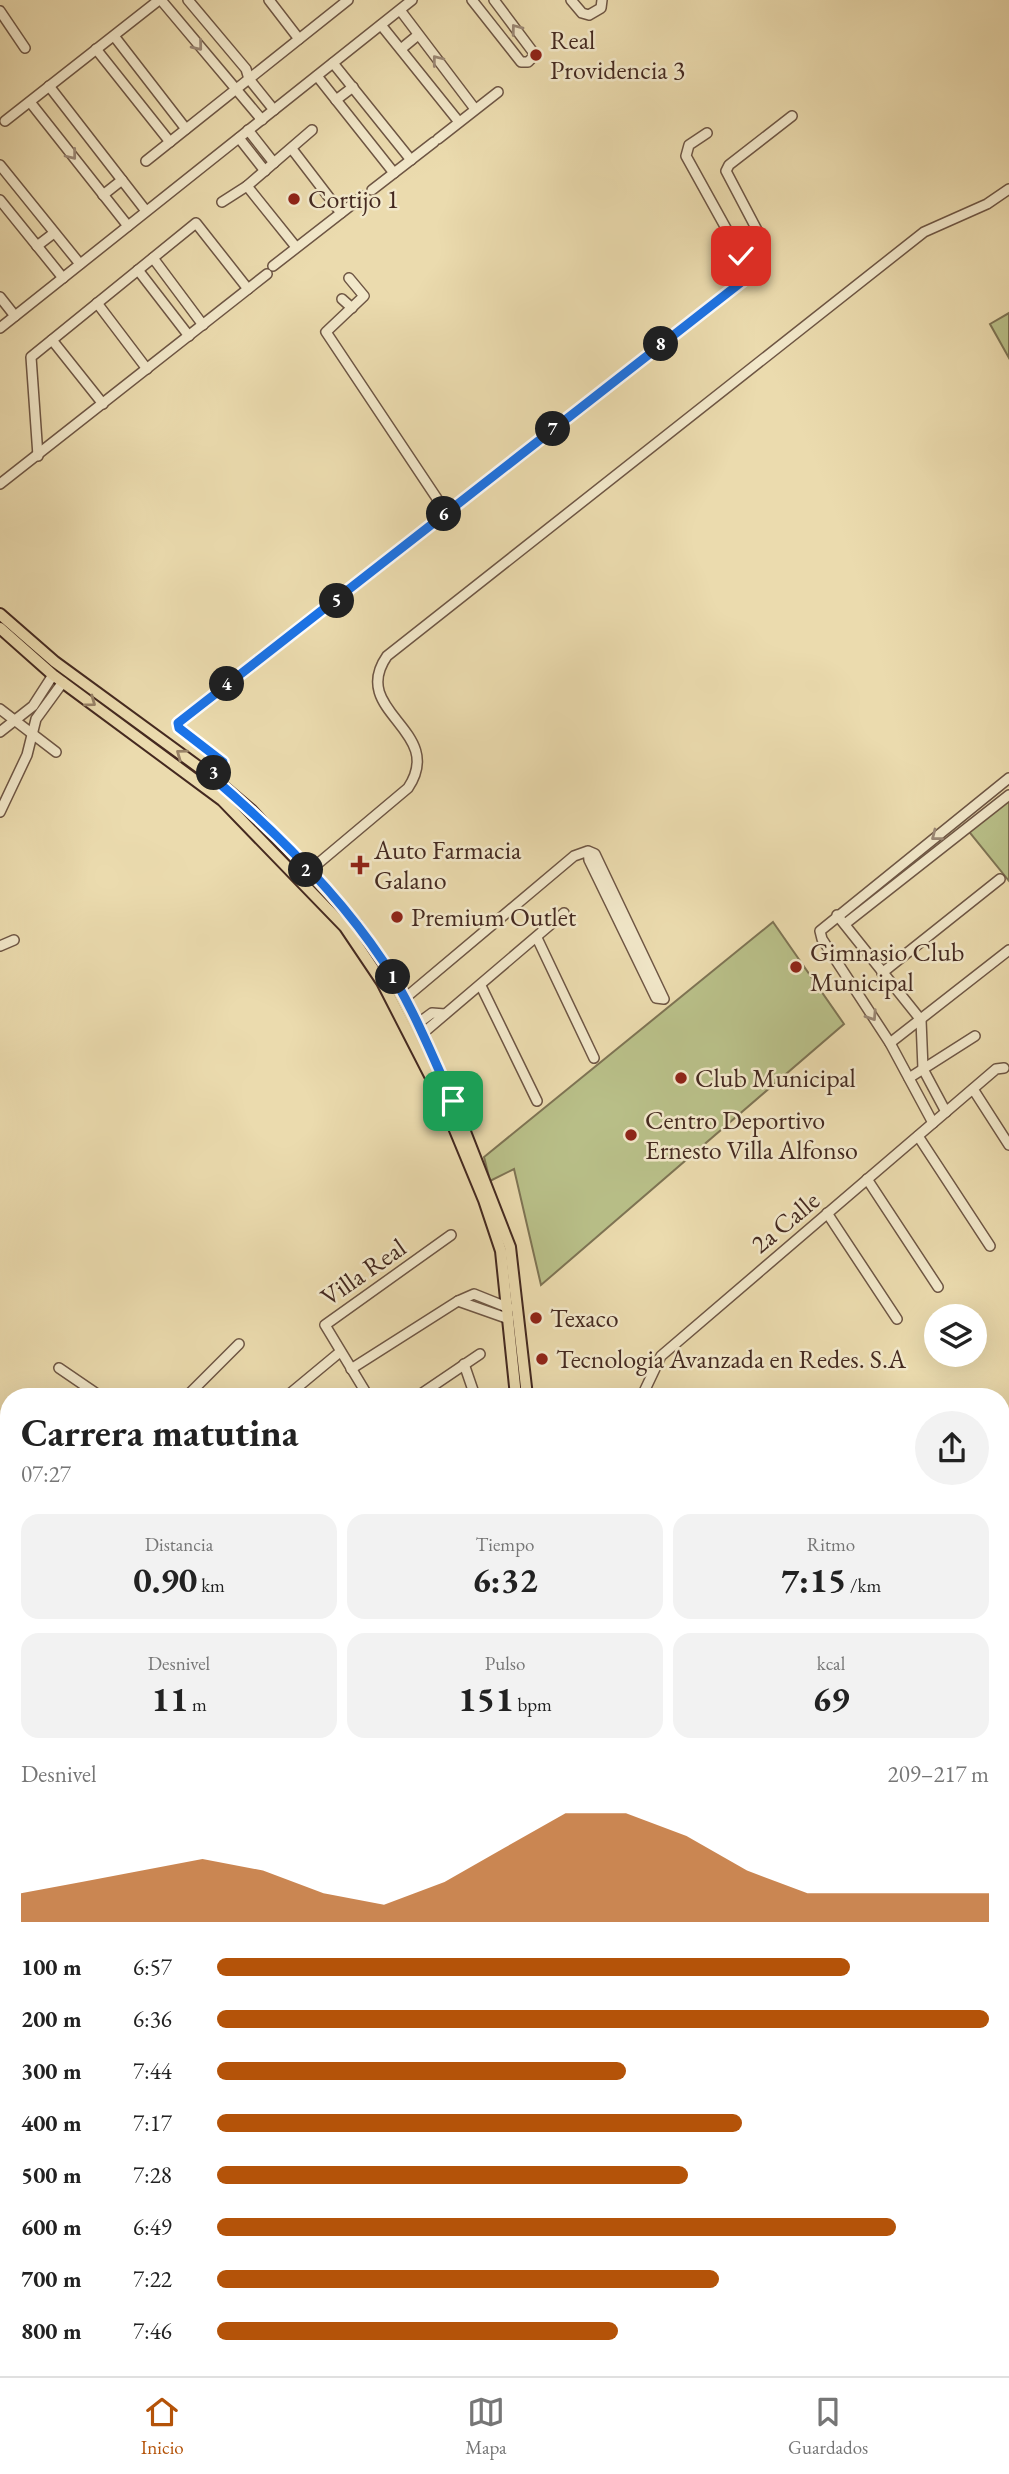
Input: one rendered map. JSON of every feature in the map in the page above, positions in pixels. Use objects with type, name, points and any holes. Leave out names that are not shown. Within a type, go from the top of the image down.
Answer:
[{"type":"main road","points":[[0,614],[55,662],[211,776],[251,810],[356,924],[421,1025],[510,1247],[526,1388]]},
{"type":"main road","points":[[0,628],[58,678],[222,800],[345,926],[382,982],[443,1101],[501,1251],[515,1388]]},
{"type":"street","points":[[2,123],[160,0],[262,120]]},
{"type":"street","points":[[188,0],[246,69],[249,79],[274,110]]},
{"type":"street","points":[[269,0],[299,39]]},
{"type":"street","points":[[146,161],[346,0]]},
{"type":"street","points":[[0,328],[412,0]]},
{"type":"street","points":[[472,0],[521,62],[528,62],[534,56],[530,48],[494,0]]},
{"type":"street","points":[[571,0],[582,13],[589,15],[601,8],[602,0]]},
{"type":"street","points":[[400,10],[475,109]]},
{"type":"street","points":[[0,11],[25,48]]},
{"type":"street","points":[[381,25],[459,122]]},
{"type":"street","points":[[401,49],[418,35]]},
{"type":"street","points":[[114,36],[186,129]]},
{"type":"street","points":[[96,49],[170,142]]},
{"type":"street","points":[[333,63],[411,160]]},
{"type":"street","points":[[317,76],[394,173]]},
{"type":"street","points":[[49,86],[146,211]]},
{"type":"street","points":[[336,100],[353,87]]},
{"type":"street","points":[[372,190],[498,92]]},
{"type":"street","points":[[30,102],[128,226]]},
{"type":"street","points":[[741,256],[755,238],[757,230],[726,171],[729,165],[792,116]]},
{"type":"street","points":[[248,130],[274,163]]},
{"type":"street","points":[[222,202],[247,186],[312,130]]},
{"type":"street","points":[[211,776],[223,762],[179,728],[179,722],[397,555],[446,512],[744,280],[748,268],[686,156],[689,145],[708,133]]},
{"type":"street","points":[[239,138],[265,171]]},
{"type":"street","points":[[292,149],[341,213]]},
{"type":"street","points":[[0,165],[80,264]]},
{"type":"street","points":[[103,195],[122,180]]},
{"type":"street","points":[[247,186],[296,247]]},
{"type":"street","points":[[308,872],[408,788],[416,776],[418,758],[414,744],[383,703],[378,689],[379,675],[387,656],[925,232],[987,204],[1009,189]]},
{"type":"street","points":[[0,484],[363,196]]},
{"type":"street","points":[[0,200],[63,278]]},
{"type":"street","points":[[38,456],[31,357],[196,223],[248,289]]},
{"type":"street","points":[[37,246],[54,233]]},
{"type":"street","points":[[153,258],[203,325]]},
{"type":"street","points":[[138,271],[189,336]]},
{"type":"street","points":[[349,278],[365,296],[326,332],[446,512]]},
{"type":"street","points":[[0,297],[15,316]]},
{"type":"street","points":[[342,299],[352,308]]},
{"type":"street","points":[[97,303],[147,369]]},
{"type":"street","points":[[52,340],[103,404]]},
{"type":"street","points":[[0,732],[33,706],[58,678]]},
{"type":"street","points":[[0,812],[27,755],[36,719],[58,678]]},
{"type":"street","points":[[0,709],[56,752]]},
{"type":"street","points":[[933,1123],[890,1043],[821,937],[822,928],[1009,778]]},
{"type":"street","points":[[845,924],[1009,795]]},
{"type":"street","points":[[959,817],[967,827]]},
{"type":"street","points":[[404,999],[574,856],[588,851],[589,860],[664,996],[662,1001],[656,998],[637,950]]},
{"type":"street","points":[[882,973],[1000,879]]},
{"type":"street","points":[[421,1025],[436,1025],[445,1014],[564,913]]},
{"type":"street","points":[[838,915],[921,1020],[923,1069],[946,1112]]},
{"type":"street","points":[[537,938],[594,1058]]},
{"type":"street","points":[[0,947],[14,940]]},
{"type":"street","points":[[890,1043],[1009,950]]},
{"type":"street","points":[[481,986],[537,1101]]},
{"type":"street","points":[[421,1025],[432,1013],[445,1014]]},
{"type":"street","points":[[909,1078],[975,1036]]},
{"type":"street","name":"2a Calle","points":[[646,1388],[661,1356],[827,1213],[870,1183],[918,1136],[996,1069],[1004,1068]]},
{"type":"street","points":[[973,1089],[1009,1145]]},
{"type":"street","points":[[918,1136],[990,1246]]},
{"type":"street","points":[[870,1183],[938,1287]]},
{"type":"street","points":[[827,1213],[897,1319]]},
{"type":"street","name":"Villa Real","points":[[363,1388],[326,1330],[328,1321],[452,1235]]},
{"type":"street","points":[[351,1370],[458,1300],[474,1294],[509,1313]]},
{"type":"street","points":[[195,1388],[239,1344]]},
{"type":"street","points":[[297,1388],[340,1352]]},
{"type":"street","points":[[430,1388],[480,1354]]},
{"type":"street","points":[[464,1364],[472,1388]]},
{"type":"street","points":[[59,1368],[66,1376],[86,1388]]},
{"type":"green space","points":[[1009,313],[1009,358],[990,324]]},
{"type":"green space","points":[[1009,794],[1009,881],[966,828]]},
{"type":"green space","name":"Club Municipal","points":[[773,922],[844,1024],[541,1285],[514,1169],[490,1181],[484,1157]]},
{"type":"place","name":"Real Providencia 3","points":[[536,55]]},
{"type":"place","name":"Cortijo 1","points":[[294,199]]},
{"type":"place","name":"Auto Farmacia Galano","points":[[360,865]]},
{"type":"place","name":"Premium Outlet","points":[[397,917]]},
{"type":"place","name":"Gimnasio Club Municipal","points":[[796,967]]},
{"type":"place","name":"Club Municipal","points":[[681,1078]]},
{"type":"place","name":"Centro Deportivo Ernesto Villa Alfonso","points":[[631,1135]]},
{"type":"place","name":"Texaco","points":[[536,1318]]},
{"type":"place","name":"Tecnologia Avanzada en Redes. S.A","points":[[542,1359]]},
{"type":"route","points":[[453,1101],[396,982],[356,924],[251,810],[211,776],[223,762],[179,728],[178,723],[397,555],[446,512],[744,280],[748,268],[741,256]]}]
